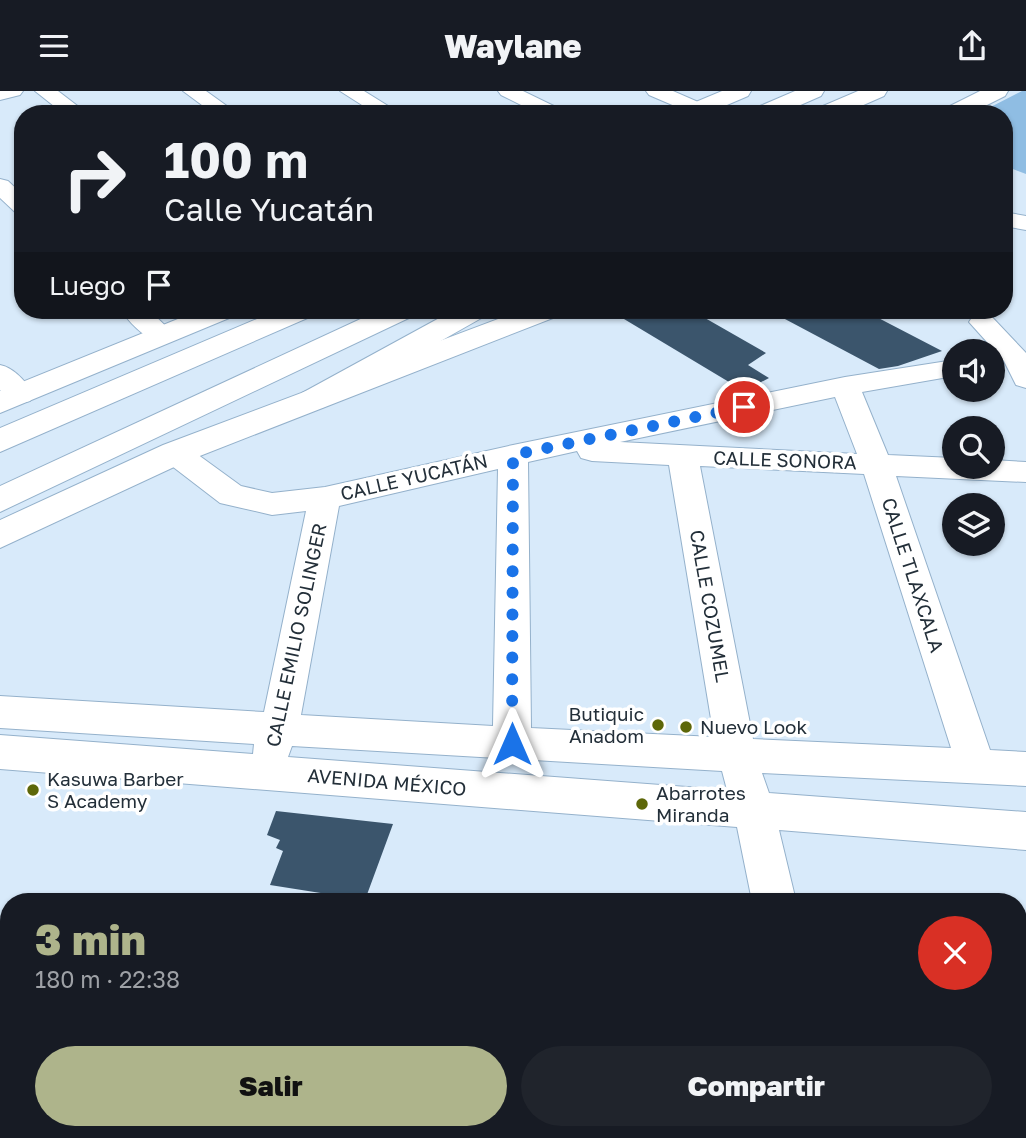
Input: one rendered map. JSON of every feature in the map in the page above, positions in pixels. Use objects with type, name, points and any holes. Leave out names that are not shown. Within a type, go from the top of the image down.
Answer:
[{"type":"main road","points":[[709,105],[740,91]]},
{"type":"main road","points":[[781,105],[813,91]]},
{"type":"main road","points":[[844,105],[876,91]]},
{"type":"main road","points":[[970,105],[997,91]]},
{"type":"main road","points":[[10,399],[202,319]]},
{"type":"main road","points":[[61,414],[250,319]]},
{"type":"main road","points":[[0,440],[281,319]]},
{"type":"main road","points":[[0,474],[253,356],[339,319]]},
{"type":"main road","points":[[0,501],[383,319]]},
{"type":"main road","points":[[313,400],[459,319]]},
{"type":"main road","points":[[0,535],[174,453],[524,319]]},
{"type":"street","points":[[0,94],[13,91]]},
{"type":"street","points":[[46,91],[65,105]]},
{"type":"street","points":[[193,91],[215,105]]},
{"type":"street","points":[[350,91],[375,105]]},
{"type":"street","points":[[656,91],[681,105]]},
{"type":"street","points":[[518,93],[539,105]]},
{"type":"street","points":[[0,186],[14,199]]},
{"type":"street","points":[[144,319],[162,335]]},
{"type":"street","points":[[982,322],[1015,364]]},
{"type":"street","name":"CALLE YUCATÁN","points":[[174,453],[231,495],[272,504],[325,498],[528,451],[845,386],[942,370]]},
{"type":"street","points":[[0,373],[10,399]]},
{"type":"street","name":"CALLE TLAXCALA","points":[[845,386],[876,463],[976,766]]},
{"type":"street","points":[[512,744],[528,451]]},
{"type":"street","name":"CALLE SONORA","points":[[528,451],[876,463],[1026,473]]},
{"type":"street","name":"CALLE COZUMEL","points":[[683,456],[737,755],[754,811],[772,893]]},
{"type":"street","name":"CALLE EMILIO SOLINGER","points":[[264,772],[279,730],[325,498]]},
{"type":"street","points":[[0,712],[512,744],[1026,769]]},
{"type":"street","name":"AVENIDA MÉXICO","points":[[0,752],[1026,831]]},
{"type":"shaded area","points":[[1026,91],[1026,174],[1013,169],[1013,105],[995,105]]},
{"type":"building","points":[[624,319],[707,319],[766,353],[748,365],[769,378],[744,391]]},
{"type":"building","points":[[785,319],[880,319],[942,351],[898,366],[879,369]]},
{"type":"building","points":[[276,811],[393,824],[368,893],[321,893],[270,885],[283,851],[276,848],[280,840],[267,835]]},
{"type":"place","name":"Butiquic Anadom","points":[[658,725]]},
{"type":"place","name":"Nuevo Look","points":[[686,727]]},
{"type":"place","name":"Kasuwa Barber S Academy","points":[[33,790]]},
{"type":"place","name":"Abarrotes Miranda","points":[[642,804]]},
{"type":"route","points":[[512,744],[513,455],[744,407]]}]
